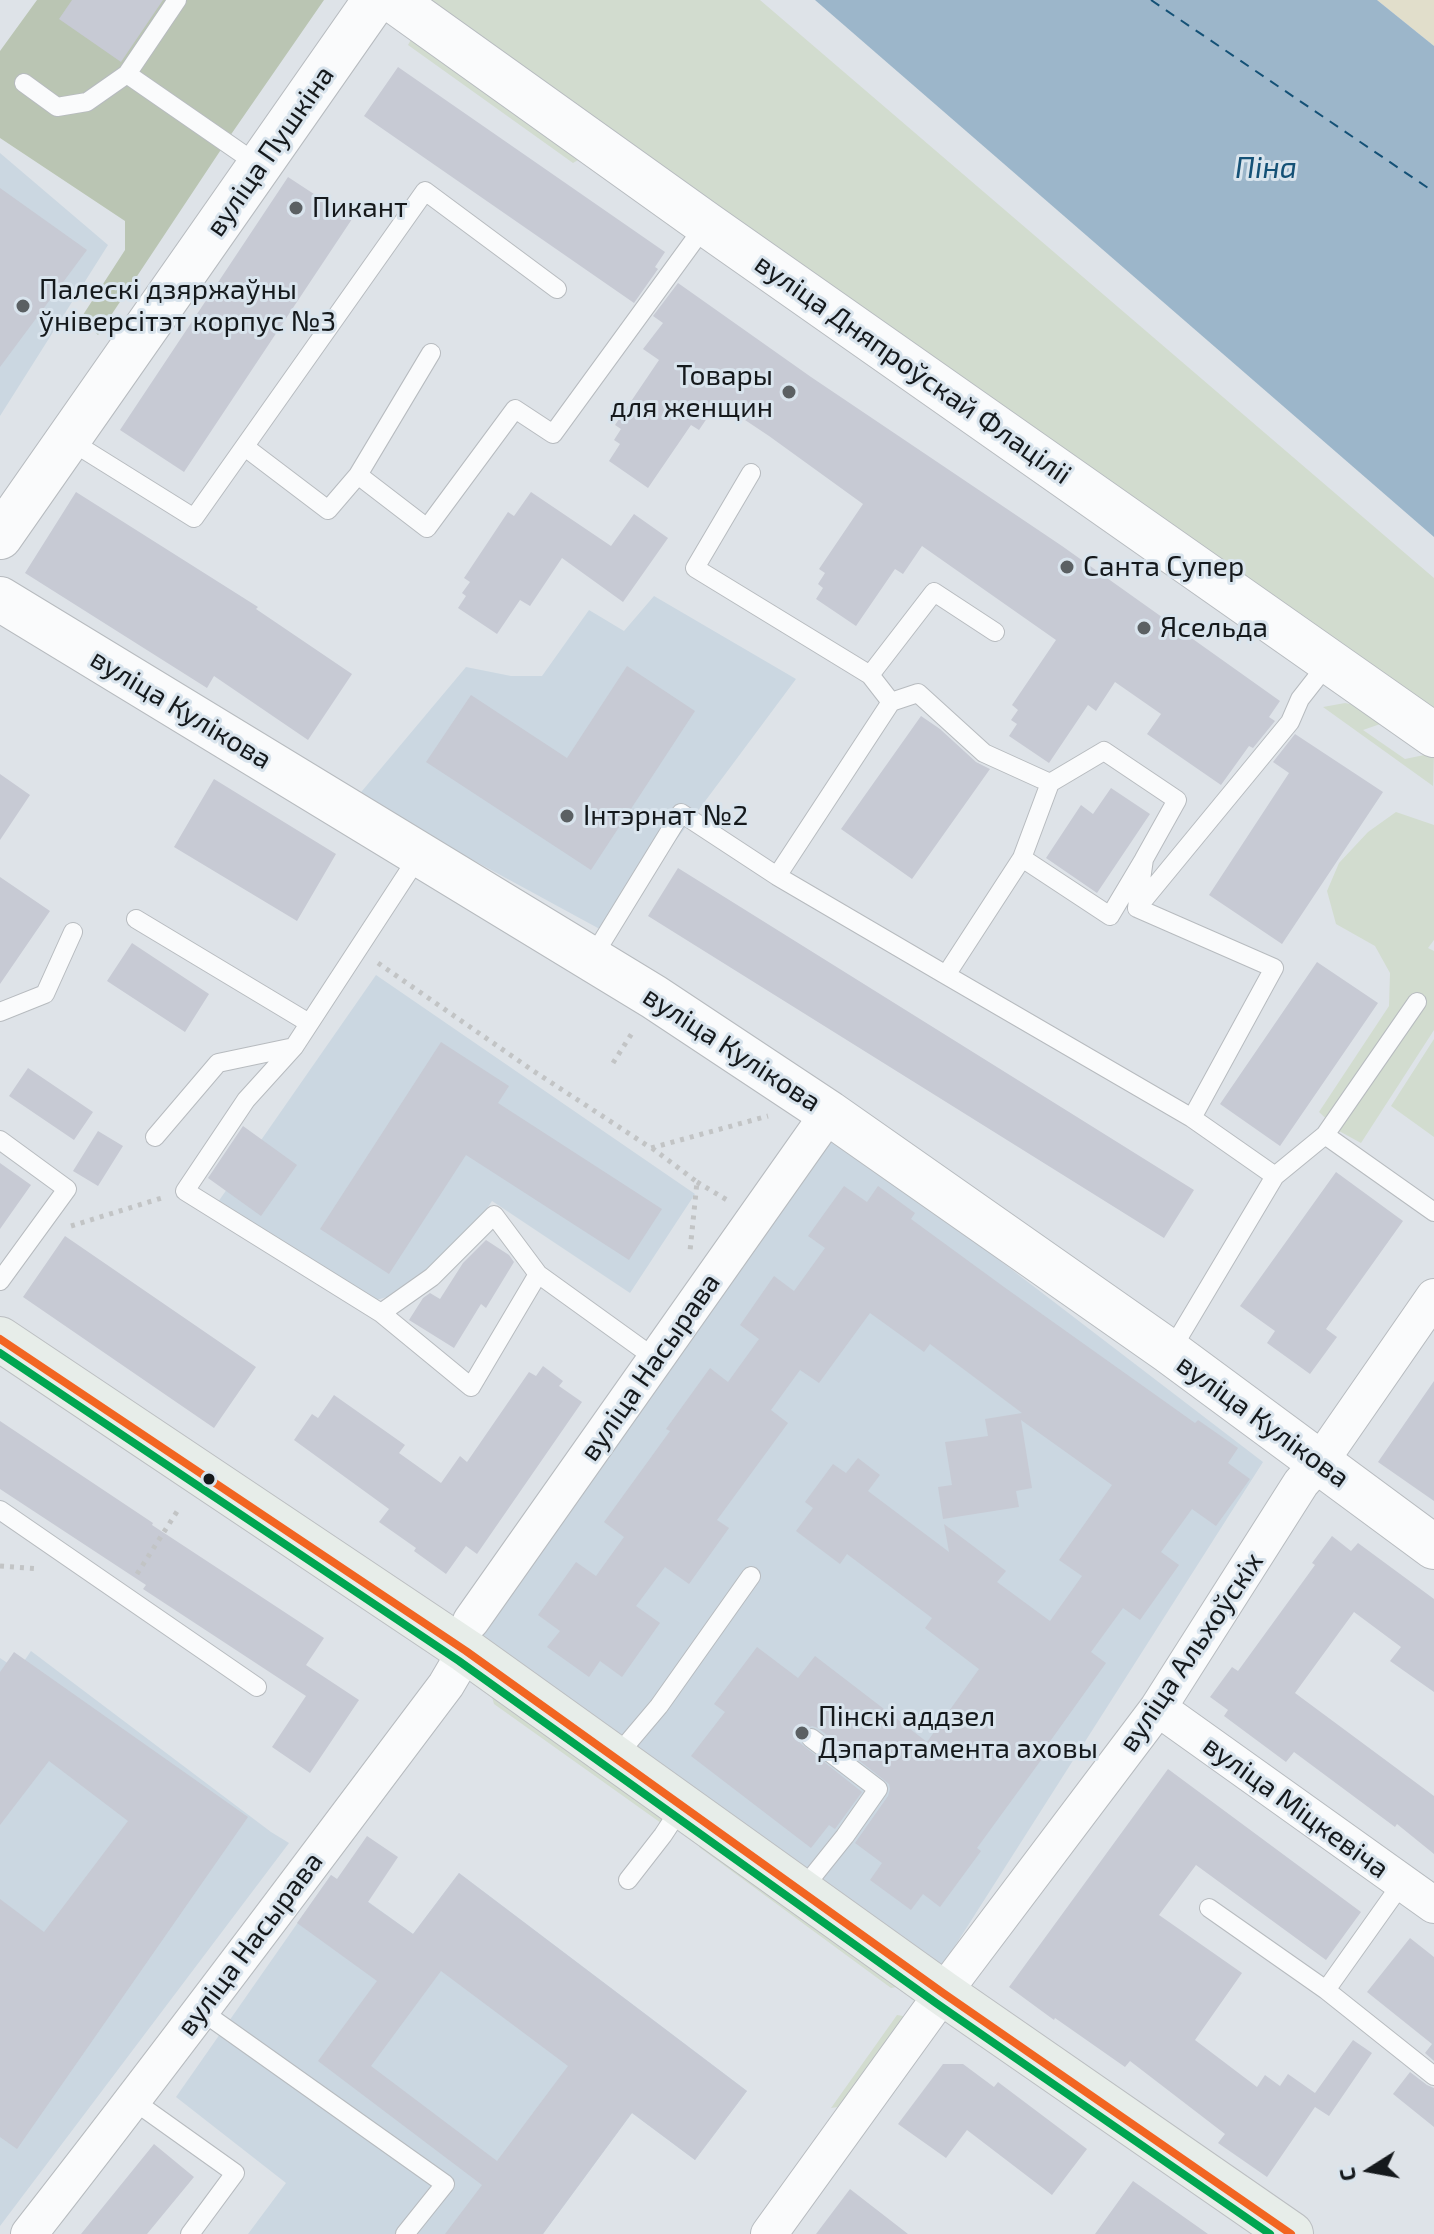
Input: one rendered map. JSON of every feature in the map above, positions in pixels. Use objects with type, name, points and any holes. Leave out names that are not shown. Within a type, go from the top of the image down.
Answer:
[{"type":"main road","points":[[0,1339],[469,1636],[615,1758],[943,1993],[1291,2234]]},
{"type":"street","name":"вуліца Пушкіна","points":[[0,537],[375,0]]},
{"type":"street","name":"вуліца Дняпроўскай Флаціліі","points":[[393,0],[706,224],[1434,735]]},
{"type":"street","name":"вуліца Кулікова","points":[[0,599],[667,1005],[823,1120],[1170,1352],[1434,1547]]},
{"type":"street","name":"вуліца Насырава","points":[[29,2234],[134,2101],[446,1685],[469,1636],[656,1359],[823,1120]]},
{"type":"street","name":"вуліца Альхоўскіх","points":[[769,2234],[943,1993],[1158,1708],[1301,1483],[1319,1463],[1434,1297]]},
{"type":"street","name":"вуліца Міцкевіча","points":[[1158,1708],[1434,1905]]},
{"type":"lane","points":[[24,83],[57,107],[87,102],[127,74],[177,0]]},
{"type":"lane","points":[[127,74],[260,166]]},
{"type":"lane","points":[[69,440],[194,518],[425,191],[557,289]]},
{"type":"lane","points":[[358,475],[427,528],[515,409],[553,434],[706,224]]},
{"type":"lane","points":[[245,447],[328,510],[358,475],[431,353]]},
{"type":"lane","points":[[751,473],[695,568],[870,675],[891,702]]},
{"type":"lane","points":[[870,675],[934,592],[995,632]]},
{"type":"lane","points":[[1137,908],[1290,722],[1300,699],[1329,661]]},
{"type":"lane","points":[[777,876],[891,702],[918,693],[984,753],[1050,783]]},
{"type":"lane","points":[[946,975],[1022,858],[1050,783],[1104,751],[1177,800],[1110,916],[1022,858]]},
{"type":"lane","points":[[592,958],[681,813],[777,876],[1192,1118],[1275,1176]]},
{"type":"lane","points":[[420,854],[294,1047],[246,1100],[185,1191],[381,1313],[471,1387],[538,1274]]},
{"type":"lane","points":[[1137,908],[1144,859]]},
{"type":"lane","points":[[1137,908],[1274,968],[1192,1118]]},
{"type":"lane","points":[[136,919],[309,1023]]},
{"type":"lane","points":[[0,1012],[45,994],[73,932]]},
{"type":"lane","points":[[1170,1352],[1275,1176],[1325,1135],[1417,1002]]},
{"type":"lane","points":[[155,1137],[218,1063],[294,1047]]},
{"type":"lane","points":[[1325,1135],[1434,1212]]},
{"type":"lane","points":[[0,1140],[67,1189],[0,1281]]},
{"type":"lane","points":[[381,1313],[432,1277],[494,1215],[538,1274],[656,1359]]},
{"type":"lane","points":[[0,1510],[257,1687]]},
{"type":"lane","points":[[615,1758],[659,1706],[751,1576]]},
{"type":"lane","points":[[801,1891],[878,1789],[811,1738]]},
{"type":"lane","points":[[628,1880],[682,1806]]},
{"type":"lane","points":[[1326,1990],[1402,1883]]},
{"type":"lane","points":[[1209,1908],[1326,1990],[1434,2076]]},
{"type":"lane","points":[[200,2010],[445,2184],[405,2234]]},
{"type":"lane","points":[[134,2101],[235,2173],[190,2234]]},
{"type":"path","points":[[358,949],[697,1182],[689,1260]]},
{"type":"path","points":[[651,1148],[779,1113],[823,1120]]},
{"type":"path","points":[[65,1228],[185,1191]]},
{"type":"path","points":[[123,1595],[178,1510]]},
{"type":"shaded area","points":[[425,0],[760,0],[1434,578],[1434,725]]},
{"type":"shaded area","points":[[414,34],[583,157],[573,163],[408,45]]},
{"type":"shaded area","points":[[0,153],[108,245],[0,416]]},
{"type":"shaded area","points":[[654,596],[796,679],[607,933],[357,797],[466,667],[511,676],[542,676],[589,610],[624,631]]},
{"type":"shaded area","points":[[1345,703],[1365,707],[1386,722],[1363,730],[1405,759],[1434,753],[1433,786],[1323,707]]},
{"type":"shaded area","points":[[1396,812],[1434,825],[1434,940],[1428,948],[1434,951],[1434,1030],[1361,1143],[1339,1131],[1319,1112],[1389,1006],[1390,973],[1375,946],[1336,924],[1327,891],[1339,863],[1368,832]]},
{"type":"shaded area","points":[[376,975],[695,1194],[630,1293],[492,1201],[439,1283],[376,1300],[218,1202]]},
{"type":"shaded area","points":[[1434,1039],[1434,1137],[1391,1106]]},
{"type":"shaded area","points":[[832,1132],[1263,1462],[939,1971],[474,1641]]},
{"type":"shaded area","points":[[31,1651],[289,1843],[0,2226],[0,1658],[18,1670]]},
{"type":"shaded area","points":[[492,1697],[661,1812],[661,1823],[494,1704]]},
{"type":"shaded area","points":[[702,1844],[897,1987],[891,1988],[699,1847]]},
{"type":"shaded area","points":[[459,1873],[747,2091],[695,2160],[632,2113],[543,2234],[248,2234],[286,2183],[176,2097],[331,1875],[413,1934]]},
{"type":"shaded area","points":[[897,2015],[906,2020],[845,2106],[831,2108]]},
{"type":"green space","points":[[37,0],[324,0],[98,335],[81,318],[125,250],[125,221],[0,138],[0,51]]},
{"type":"sand","points":[[1377,0],[1434,0],[1434,46]]},
{"type":"water","name":"Піна","points":[[815,0],[1377,0],[1434,46],[1434,537]]},
{"type":"building","points":[[72,0],[163,0],[121,62],[59,19]]},
{"type":"building","points":[[398,67],[665,252],[655,267],[658,269],[634,303],[364,116]]},
{"type":"building","points":[[288,177],[352,219],[184,472],[120,430]]},
{"type":"building","name":"Палескі дзяржаўны ўніверсітэт корпус №3","points":[[0,188],[87,250],[0,367]]},
{"type":"building","points":[[678,283],[1062,546],[1280,701],[1269,717],[1275,721],[1253,748],[1249,746],[1221,785],[1147,734],[1161,714],[1115,682],[1096,711],[1088,705],[1049,763],[1009,736],[1017,724],[1011,720],[1018,710],[1012,705],[1056,640],[922,546],[903,574],[895,569],[856,626],[816,599],[823,588],[818,584],[825,573],[819,569],[863,504],[769,436],[718,402],[699,430],[691,425],[648,488],[609,461],[620,444],[614,440],[621,429],[615,425],[659,360],[643,349],[663,323],[653,316]]},
{"type":"building","points":[[76,492],[258,607],[256,609],[352,674],[308,740],[214,676],[207,688],[25,573]]},
{"type":"building","points":[[531,492],[611,546],[634,514],[668,538],[623,602],[562,558],[530,606],[520,600],[497,634],[458,608],[466,596],[462,593],[470,582],[464,578],[508,512],[514,516]]},
{"type":"building","name":"Інтэрнат №2","points":[[627,666],[695,711],[591,870],[426,762],[471,695],[567,758]]},
{"type":"building","points":[[921,716],[976,762],[990,769],[912,879],[841,829]]},
{"type":"building","points":[[1295,734],[1383,792],[1282,944],[1209,895],[1289,773],[1273,762]]},
{"type":"building","points":[[0,774],[30,795],[0,840]]},
{"type":"building","points":[[214,779],[336,854],[297,921],[174,847]]},
{"type":"building","points":[[1111,788],[1150,814],[1097,893],[1046,858],[1081,805],[1093,814]]},
{"type":"building","points":[[678,868],[1194,1190],[1164,1238],[648,916]]},
{"type":"building","points":[[0,877],[50,911],[0,984]]},
{"type":"building","points":[[132,943],[209,994],[185,1032],[107,981]]},
{"type":"building","points":[[1317,962],[1378,1003],[1280,1146],[1220,1104]]},
{"type":"building","points":[[441,1042],[509,1086],[498,1103],[662,1209],[629,1260],[466,1155],[389,1274],[320,1229]]},
{"type":"building","points":[[28,1068],[93,1112],[74,1140],[9,1096]]},
{"type":"building","points":[[243,1126],[297,1165],[261,1216],[208,1178]]},
{"type":"building","points":[[98,1131],[123,1146],[98,1186],[73,1171]]},
{"type":"building","points":[[0,1163],[31,1185],[0,1229]]},
{"type":"building","points":[[1336,1172],[1403,1221],[1326,1329],[1337,1337],[1310,1374],[1267,1343],[1275,1331],[1240,1306]]},
{"type":"building","points":[[844,1186],[867,1202],[878,1186],[915,1213],[911,1219],[1004,1287],[1195,1423],[1198,1420],[1238,1448],[1228,1463],[1250,1479],[1216,1526],[1192,1509],[1161,1552],[1179,1565],[1140,1620],[1123,1608],[1091,1652],[1106,1663],[977,1848],[981,1851],[940,1907],[923,1894],[911,1910],[870,1880],[882,1863],[855,1843],[888,1796],[889,1784],[818,1728],[812,1726],[802,1730],[800,1743],[862,1792],[835,1829],[829,1825],[811,1848],[691,1756],[725,1712],[714,1704],[757,1647],[798,1678],[815,1656],[927,1742],[979,1669],[925,1628],[932,1618],[847,1554],[840,1564],[796,1531],[813,1508],[805,1502],[833,1464],[846,1473],[858,1458],[880,1475],[868,1491],[949,1552],[944,1524],[1006,1571],[997,1582],[1050,1621],[1082,1576],[1059,1560],[1112,1485],[1021,1420],[1032,1488],[1016,1491],[1019,1507],[943,1519],[938,1487],[952,1485],[945,1442],[988,1436],[985,1419],[1022,1413],[930,1344],[924,1352],[870,1313],[819,1383],[800,1370],[771,1410],[788,1423],[717,1520],[729,1528],[689,1584],[665,1567],[636,1606],[660,1623],[622,1677],[600,1661],[589,1677],[547,1647],[560,1631],[538,1615],[576,1562],[596,1576],[624,1537],[604,1522],[670,1431],[666,1429],[710,1368],[728,1382],[759,1339],[740,1325],[774,1276],[794,1291],[825,1248],[808,1236]]},
{"type":"building","points":[[65,1236],[256,1367],[214,1428],[23,1297]]},
{"type":"building","points":[[486,1240],[509,1255],[514,1262],[486,1308],[481,1304],[454,1348],[409,1320],[423,1298],[430,1293],[440,1299],[463,1263]]},
{"type":"building","points":[[543,1366],[563,1381],[559,1386],[582,1402],[477,1554],[466,1546],[446,1574],[379,1522],[389,1509],[294,1440],[312,1414],[318,1418],[334,1395],[405,1445],[399,1453],[441,1483],[460,1456],[467,1462],[529,1372],[536,1376]]},
{"type":"building","points":[[1434,1381],[1434,1501],[1378,1462]]},
{"type":"building","points":[[0,1421],[324,1638],[306,1665],[359,1700],[310,1773],[272,1747],[306,1696],[143,1589],[146,1585],[0,1489]]},
{"type":"building","points":[[1332,1536],[1351,1551],[1358,1543],[1434,1599],[1434,1692],[1390,1661],[1401,1647],[1354,1612],[1295,1693],[1434,1796],[1434,1854],[1397,1824],[1395,1827],[1294,1752],[1286,1762],[1224,1716],[1228,1710],[1210,1697],[1232,1667],[1238,1671],[1315,1565],[1312,1563]]},
{"type":"building","points":[[14,1652],[248,1817],[17,2149],[0,2137],[0,1899],[44,1932],[128,1821],[49,1761],[0,1825],[0,1672]]},
{"type":"building","points":[[1168,1769],[1361,1912],[1326,1960],[1196,1865],[1159,1915],[1242,1973],[1195,2040],[1257,2087],[1265,2075],[1280,2086],[1288,2074],[1315,2093],[1353,2040],[1372,2053],[1329,2116],[1315,2107],[1267,2177],[1218,2143],[1225,2134],[1130,2061],[1125,2067],[1009,1987]]},
{"type":"building","points":[[367,1836],[398,1857],[368,1902],[413,1934],[459,1873],[747,2091],[695,2160],[632,2113],[543,2234],[445,2234],[482,2185],[318,2061],[377,1981],[297,1923],[331,1875],[337,1879]],"holes":[[[441,1971],[568,2066],[497,2161],[371,2066]]]},
{"type":"building","points":[[1410,1938],[1434,1957],[1434,2061],[1425,2053],[1432,2044],[1367,1992]]},
{"type":"building","points":[[943,2064],[963,2064],[994,2087],[998,2082],[1087,2149],[1052,2195],[967,2130],[946,2158],[898,2124]]},
{"type":"building","points":[[1410,2072],[1434,2088],[1434,2127],[1393,2094]]},
{"type":"building","points":[[154,2144],[194,2177],[147,2234],[81,2234]]},
{"type":"building","points":[[1133,2181],[1208,2234],[1095,2234]]},
{"type":"building","points":[[850,2189],[908,2234],[816,2234]]},
{"type":"ferry route","points":[[1151,0],[1434,192]]},
{"type":"transit line","points":[[0,1339],[466,1651],[943,1993],[1291,2234]]},
{"type":"transit line","points":[[0,1353],[459,1661],[936,2003],[1270,2234]]},
{"type":"place","name":"Пикант","points":[[296,208]]},
{"type":"place","name":"Палескі дзяржаўны ўніверсітэт корпус №3","points":[[23,306]]},
{"type":"place","name":"Товары для женщин","points":[[789,392]]},
{"type":"place","name":"Санта Супер","points":[[1067,567]]},
{"type":"place","name":"Ясельда","points":[[1144,628]]},
{"type":"place","name":"Інтэрнат №2","points":[[567,816]]},
{"type":"place","name":"Пінскі аддзел Дэпартамента аховы","points":[[802,1733]]}]
